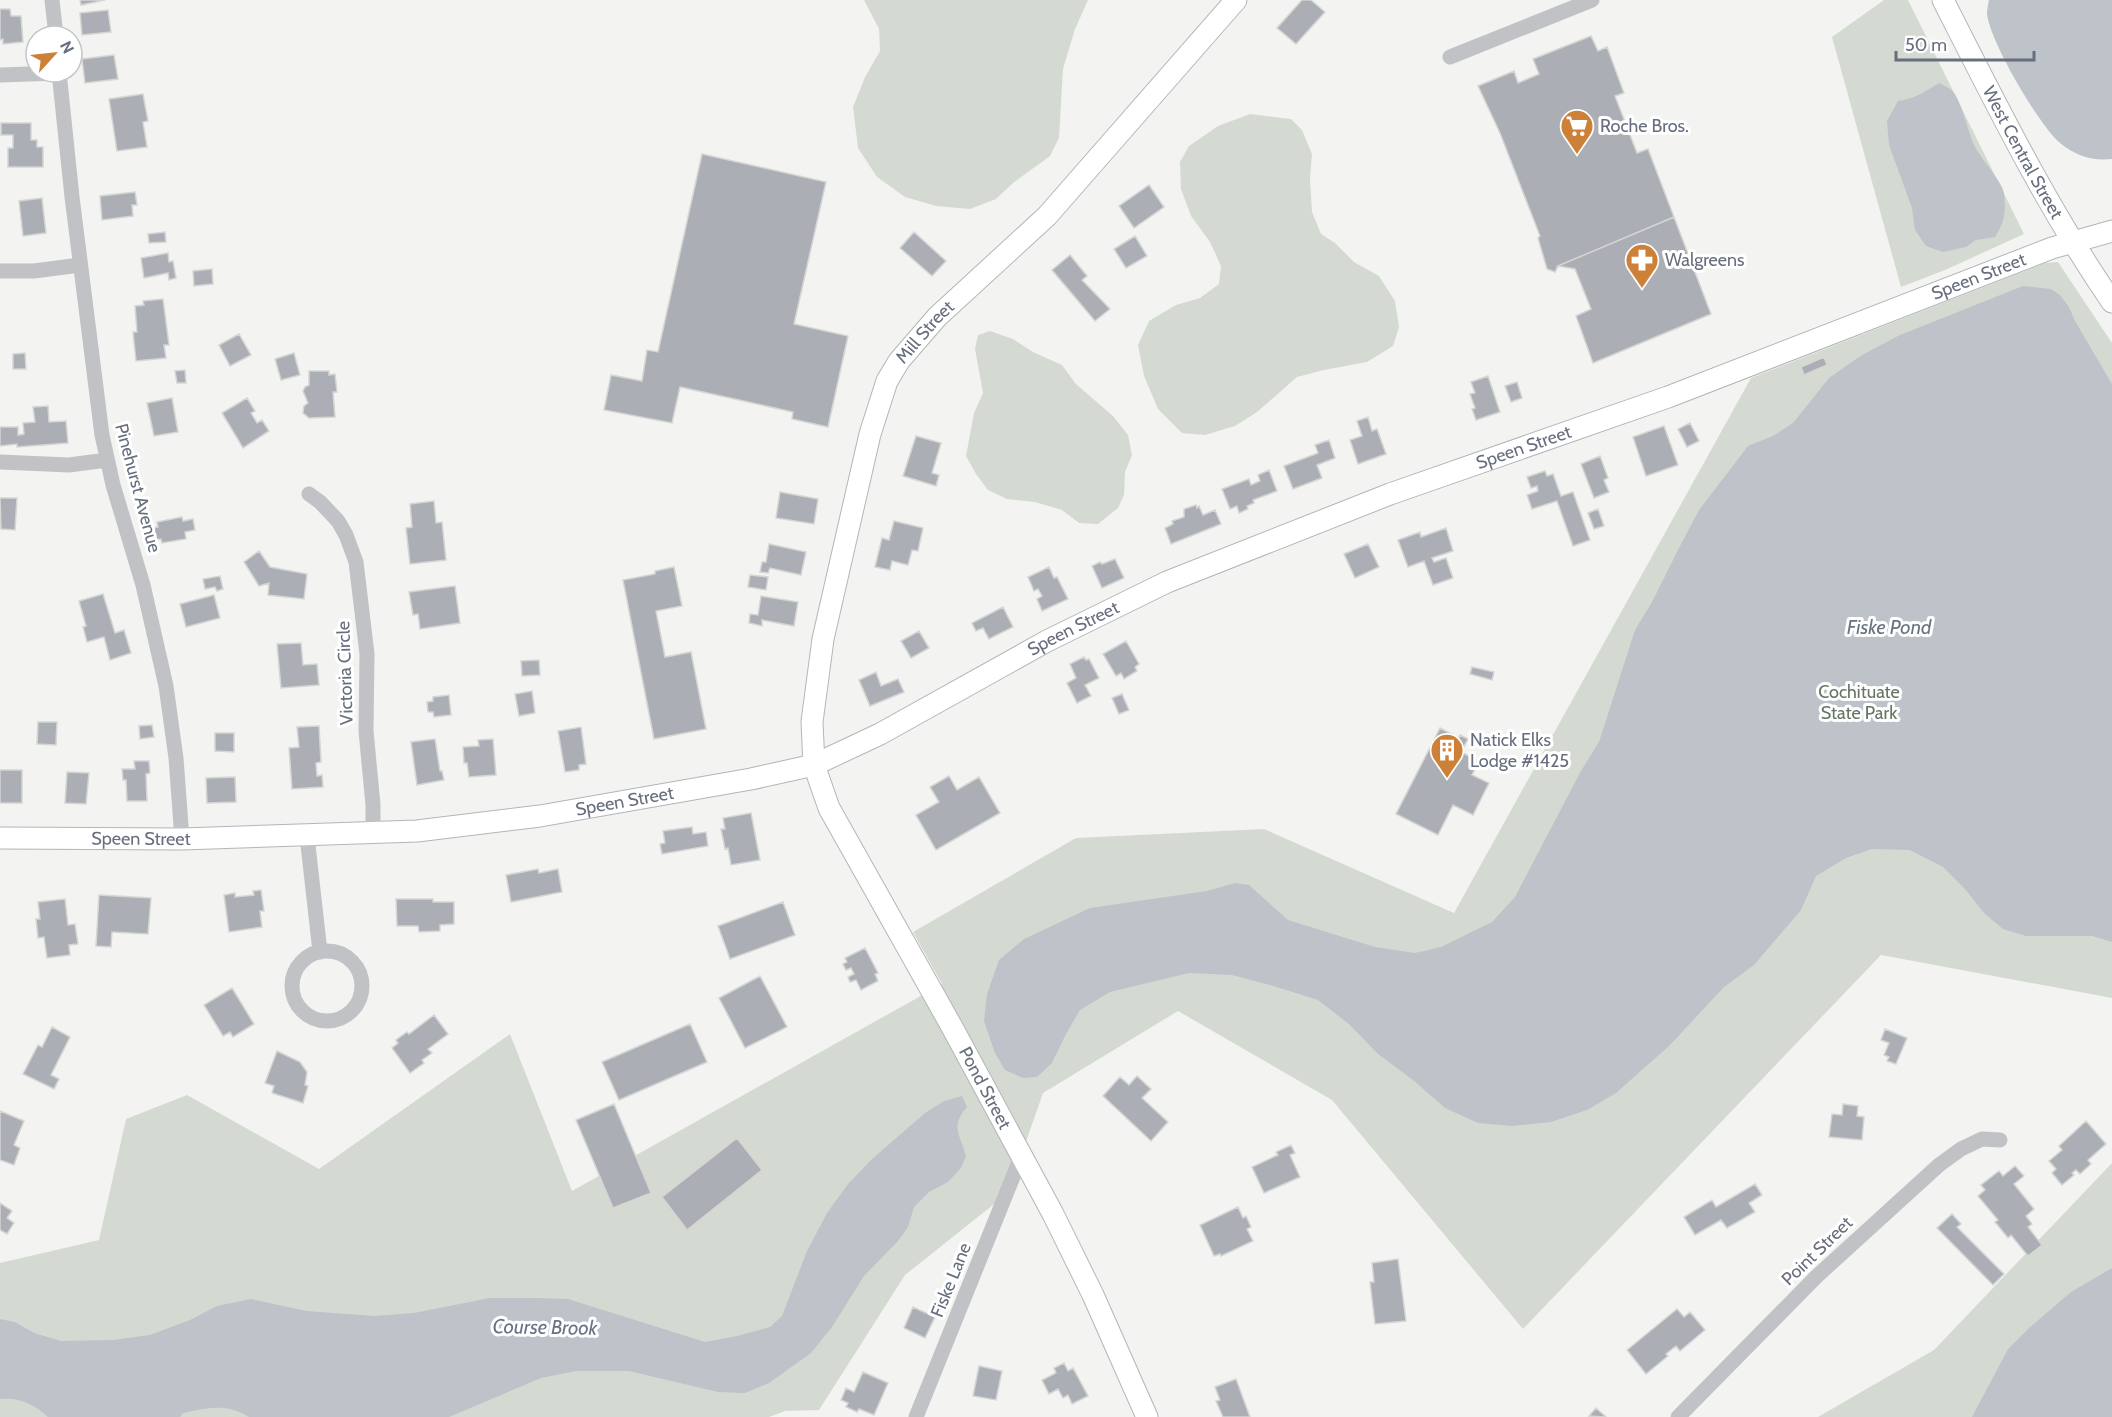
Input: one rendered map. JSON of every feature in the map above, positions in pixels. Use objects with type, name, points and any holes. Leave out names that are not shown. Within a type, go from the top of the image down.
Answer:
[{"type":"street","points":[[52,0],[55,24]]},
{"type":"street","name":"Mill Street","points":[[814,765],[812,722],[823,639],[870,434],[887,381],[915,340],[1047,216],[1236,0]]},
{"type":"street","points":[[1450,57],[1592,0]]},
{"type":"street","name":"West Central Street","points":[[1943,0],[2030,170],[2072,242],[2112,302]]},
{"type":"street","points":[[0,75],[24,74]]},
{"type":"street","name":"Pinehurst Avenue","points":[[60,84],[99,412],[107,460],[143,585],[166,686],[177,770],[182,839]]},
{"type":"street","name":"Speen Street","points":[[0,838],[182,839],[307,836],[458,827],[540,816],[751,779],[814,765],[880,734],[1047,641],[1167,582],[1390,494],[1678,393],[2028,257],[2112,231]]},
{"type":"street","points":[[0,271],[34,271],[80,266]]},
{"type":"street","points":[[0,462],[69,465],[107,460]]},
{"type":"street","name":"Victoria Circle","points":[[309,494],[339,522],[356,562],[367,654],[366,730],[373,805],[373,832]]},
{"type":"street","name":"Pond Street","points":[[814,765],[829,808],[952,1027],[1053,1214],[1088,1285],[1147,1417]]},
{"type":"street","points":[[307,836],[320,952]]},
{"type":"street","points":[[320,952],[339,953],[356,966],[361,979],[362,988],[354,1008],[347,1015],[332,1021],[322,1021],[306,1014],[298,1005],[293,994],[292,985],[295,973],[302,962],[320,952]]},
{"type":"street","name":"Point Street","points":[[1678,1417],[1817,1276],[1939,1165],[1961,1149],[1982,1139],[2000,1140]]},
{"type":"street","name":"Fiske Lane","points":[[916,1417],[1021,1157]]},
{"type":"green space","points":[[864,0],[1088,0],[1075,29],[1063,69],[1059,138],[1050,156],[1013,183],[996,199],[970,209],[936,206],[905,197],[877,177],[858,148],[853,107],[865,77],[880,51],[879,29]]},
{"type":"green space","points":[[1884,0],[1908,0],[2024,234],[1901,287],[1832,37]]},
{"type":"green space","points":[[1250,114],[1291,119],[1302,130],[1312,154],[1310,178],[1312,212],[1321,234],[1335,243],[1354,262],[1379,276],[1395,301],[1399,327],[1393,346],[1367,362],[1297,377],[1257,412],[1235,426],[1205,435],[1182,433],[1158,409],[1144,376],[1138,345],[1149,321],[1176,305],[1200,298],[1219,284],[1221,266],[1210,242],[1191,216],[1181,189],[1180,162],[1189,146],[1218,126]]},
{"type":"green space","name":"Cochituate State Park","points":[[2058,262],[2112,343],[2112,998],[1881,955],[1523,1329],[1332,1100],[1178,1011],[1043,1093],[1008,1193],[905,1275],[819,1410],[785,1411],[769,1417],[0,1417],[0,1263],[99,1240],[126,1119],[187,1095],[319,1169],[510,1034],[572,1191],[942,984],[913,932],[1076,838],[1264,829],[1454,913],[1751,378],[2045,263]]},
{"type":"green space","points":[[990,331],[1013,339],[1033,352],[1062,365],[1076,384],[1113,416],[1128,435],[1132,455],[1125,472],[1124,495],[1118,508],[1098,524],[1079,523],[1062,510],[1035,502],[1007,499],[988,490],[976,474],[966,456],[974,413],[983,393],[975,349],[978,335]]},
{"type":"green space","points":[[2112,1163],[2112,1417],[1818,1417],[1934,1350]]},
{"type":"water","points":[[1989,0],[2112,0],[2112,159],[2091,158],[2072,151],[2060,143],[2040,119],[2006,62],[1990,27],[1987,14]]},
{"type":"water","points":[[1939,83],[1951,90],[1957,98],[1974,145],[2002,188],[2005,206],[2003,221],[1995,237],[1976,240],[1966,247],[1943,252],[1926,246],[1915,230],[1912,208],[1889,145],[1887,121],[1898,101],[1914,97]]},
{"type":"water","name":"Fiske Pond","points":[[2023,286],[2051,289],[2060,295],[2112,384],[2112,942],[2092,936],[2026,936],[2003,929],[1985,914],[1943,867],[1910,850],[1872,849],[1846,858],[1816,876],[1801,910],[1754,965],[1724,987],[1669,1046],[1616,1093],[1587,1110],[1551,1122],[1511,1126],[1478,1123],[1445,1108],[1378,1054],[1349,1024],[1318,1000],[1232,975],[1189,973],[1110,992],[1080,1010],[1052,1063],[1037,1077],[1023,1078],[1005,1070],[995,1053],[984,1021],[987,994],[999,960],[1024,939],[1090,908],[1207,891],[1235,883],[1249,885],[1288,920],[1375,947],[1415,953],[1441,947],[1492,922],[1515,897],[1581,771],[1599,742],[1635,630],[1652,602],[1699,510],[1748,446],[1773,436],[1793,423],[1829,378],[1862,355],[1900,335]]},
{"type":"water","name":"Course Brook","points":[[962,1096],[967,1107],[958,1125],[966,1156],[961,1168],[948,1182],[929,1192],[914,1207],[908,1227],[898,1241],[864,1276],[832,1327],[811,1353],[769,1383],[745,1393],[718,1392],[629,1371],[576,1371],[541,1378],[449,1417],[249,1417],[232,1410],[216,1408],[183,1413],[180,1417],[48,1417],[26,1402],[0,1399],[0,1319],[15,1322],[34,1333],[61,1341],[113,1340],[150,1335],[190,1320],[217,1306],[251,1299],[307,1311],[374,1316],[414,1313],[490,1298],[536,1298],[568,1299],[705,1342],[770,1327],[782,1316],[807,1251],[827,1213],[848,1184],[872,1159],[925,1113],[944,1101]]},
{"type":"water","points":[[2112,1268],[2112,1417],[1972,1417],[2008,1349],[2071,1292]]},
{"type":"building","points":[[80,0],[105,0],[81,5]]},
{"type":"building","points":[[1302,0],[1311,0],[1325,12],[1296,44],[1277,28]]},
{"type":"building","points":[[0,9],[10,9],[11,16],[21,16],[23,42],[3,44],[3,39],[0,40]]},
{"type":"building","points":[[108,10],[111,32],[84,35],[84,24],[81,24],[80,13]]},
{"type":"building","points":[[1591,36],[1598,51],[1607,47],[1624,93],[1615,96],[1637,153],[1648,149],[1674,217],[1558,266],[1555,272],[1547,269],[1538,238],[1540,236],[1500,133],[1478,86],[1514,71],[1518,83],[1539,74],[1533,59]]},
{"type":"building","points":[[114,55],[118,79],[85,83],[84,59]]},
{"type":"building","points":[[143,94],[148,121],[143,122],[147,147],[117,151],[109,99]]},
{"type":"building","points":[[1,123],[31,123],[31,140],[37,140],[37,147],[43,147],[43,167],[8,167],[8,148],[13,148],[13,135],[1,135]]},
{"type":"building","points":[[702,154],[826,182],[794,324],[848,336],[828,427],[792,419],[793,412],[680,387],[672,423],[604,410],[611,375],[642,381],[647,350],[658,352]]},
{"type":"building","points":[[1149,185],[1164,207],[1134,228],[1119,206]]},
{"type":"building","points":[[135,192],[137,205],[132,205],[133,216],[102,220],[100,196]]},
{"type":"building","points":[[42,198],[46,233],[23,236],[19,201]]},
{"type":"building","name":"Walgreens","points":[[1674,217],[1711,314],[1593,363],[1576,316],[1591,309],[1575,269],[1558,266]]},
{"type":"building","points":[[165,232],[166,242],[149,243],[148,234]]},
{"type":"building","points":[[914,232],[946,261],[932,276],[900,248]]},
{"type":"building","points":[[1135,236],[1147,256],[1126,268],[1114,249]]},
{"type":"building","points":[[168,253],[169,262],[173,261],[176,278],[169,280],[168,273],[144,278],[141,258]]},
{"type":"building","points":[[1070,255],[1087,276],[1082,280],[1110,309],[1095,321],[1052,270]]},
{"type":"building","points":[[212,269],[213,284],[194,286],[193,271]]},
{"type":"building","points":[[163,299],[169,345],[164,345],[166,358],[136,361],[133,332],[137,332],[135,306],[144,305],[143,301]]},
{"type":"building","points":[[239,334],[251,355],[230,366],[219,345]]},
{"type":"building","points":[[25,353],[26,369],[13,369],[13,354]]},
{"type":"building","points":[[294,353],[300,375],[281,380],[275,359]]},
{"type":"building","points":[[1824,357],[1827,365],[1804,375],[1801,367]]},
{"type":"building","points":[[185,370],[186,383],[177,383],[175,371]]},
{"type":"building","points":[[309,371],[329,371],[329,375],[335,374],[337,392],[333,392],[335,417],[309,418],[303,413],[304,406],[308,403],[303,391],[309,385]]},
{"type":"building","points":[[1488,376],[1500,412],[1476,420],[1470,394],[1475,393],[1471,382]]},
{"type":"building","points":[[1517,382],[1522,398],[1511,402],[1505,386]]},
{"type":"building","points":[[172,398],[178,432],[154,436],[147,403]]},
{"type":"building","points":[[247,398],[255,411],[251,413],[257,423],[262,420],[269,431],[243,448],[222,413]]},
{"type":"building","points":[[48,406],[49,422],[66,421],[68,443],[0,446],[0,427],[18,427],[18,435],[24,434],[23,423],[35,422],[33,407]]},
{"type":"building","points":[[1368,417],[1372,431],[1377,429],[1386,454],[1358,464],[1350,440],[1362,436],[1357,421]]},
{"type":"building","points":[[1690,423],[1699,441],[1687,447],[1678,429]]},
{"type":"building","points":[[1664,426],[1678,465],[1646,476],[1633,437]]},
{"type":"building","points":[[916,436],[941,443],[932,473],[939,475],[936,486],[903,476]]},
{"type":"building","points":[[1329,440],[1335,458],[1317,465],[1322,478],[1293,489],[1284,466],[1318,453],[1315,445]]},
{"type":"building","points":[[1600,456],[1608,478],[1604,480],[1609,492],[1594,498],[1581,464]]},
{"type":"building","points":[[1269,470],[1277,491],[1253,500],[1254,503],[1247,506],[1248,509],[1239,513],[1237,506],[1230,509],[1222,489],[1249,479],[1251,485],[1260,481],[1258,475]]},
{"type":"building","points":[[1545,471],[1547,476],[1553,474],[1561,496],[1573,492],[1590,540],[1573,546],[1557,501],[1532,509],[1527,495],[1538,491],[1537,486],[1531,488],[1527,477]]},
{"type":"building","points":[[780,492],[818,499],[814,524],[776,518]]},
{"type":"building","points":[[0,498],[17,498],[15,530],[1,529]]},
{"type":"building","points":[[434,501],[436,523],[442,522],[446,560],[410,564],[406,528],[412,527],[410,504]]},
{"type":"building","points":[[1196,505],[1197,508],[1199,506],[1203,515],[1215,510],[1221,524],[1171,544],[1165,528],[1173,524],[1172,521],[1184,517],[1184,509]]},
{"type":"building","points":[[1598,509],[1604,526],[1594,529],[1588,513]]},
{"type":"building","points":[[182,517],[183,521],[193,519],[195,530],[185,532],[186,539],[162,543],[161,539],[153,540],[150,528],[158,527],[157,522]]},
{"type":"building","points":[[894,521],[923,528],[918,551],[912,550],[908,565],[892,561],[890,570],[875,567],[882,538],[889,540]]},
{"type":"building","points":[[1446,528],[1453,551],[1432,558],[1434,562],[1446,558],[1453,578],[1433,585],[1424,561],[1408,567],[1398,540],[1420,532],[1421,537]]},
{"type":"building","points":[[769,544],[806,552],[801,575],[770,568],[768,573],[760,572],[762,562],[766,562]]},
{"type":"building","points":[[1368,544],[1379,567],[1355,578],[1344,554]]},
{"type":"building","points":[[259,551],[270,567],[307,574],[304,599],[268,595],[269,583],[259,586],[244,562]]},
{"type":"building","points":[[1115,559],[1124,578],[1102,588],[1092,566]]},
{"type":"building","points":[[674,567],[682,606],[656,611],[665,657],[691,652],[706,729],[654,739],[623,580],[655,574],[655,571]]},
{"type":"building","points":[[1049,567],[1068,599],[1042,611],[1037,599],[1042,596],[1038,589],[1034,591],[1028,577]]},
{"type":"building","points":[[750,575],[768,577],[766,590],[748,587]]},
{"type":"building","points":[[220,576],[223,589],[217,591],[215,587],[205,589],[203,579]]},
{"type":"building","points":[[455,586],[460,623],[420,629],[418,614],[413,615],[409,592]]},
{"type":"building","points":[[103,594],[115,633],[124,630],[131,653],[110,660],[104,637],[87,642],[83,627],[86,626],[79,601]]},
{"type":"building","points":[[214,595],[220,618],[186,627],[180,604]]},
{"type":"building","points":[[761,596],[798,602],[794,626],[762,620],[762,626],[749,623],[750,614],[758,615]]},
{"type":"building","points":[[1003,607],[1013,627],[989,639],[983,628],[976,631],[972,623]]},
{"type":"building","points":[[919,631],[929,648],[911,658],[901,641]]},
{"type":"building","points":[[1126,641],[1139,664],[1135,667],[1137,671],[1124,679],[1121,673],[1116,676],[1103,654]]},
{"type":"building","points":[[301,643],[303,665],[317,664],[319,685],[281,688],[277,644]]},
{"type":"building","points":[[1084,657],[1086,660],[1089,659],[1099,678],[1085,685],[1091,696],[1077,703],[1067,683],[1076,678],[1070,664]]},
{"type":"building","points":[[539,660],[540,675],[522,676],[521,661]]},
{"type":"building","points":[[1472,667],[1494,672],[1492,680],[1470,674]]},
{"type":"building","points":[[876,672],[881,686],[898,679],[904,692],[870,706],[859,680]]},
{"type":"building","points":[[532,691],[535,713],[519,716],[515,694]]},
{"type":"building","points":[[1122,694],[1129,710],[1119,714],[1112,698]]},
{"type":"building","points":[[449,695],[451,715],[434,717],[433,712],[428,712],[427,702],[433,701],[433,697]]},
{"type":"building","points":[[38,722],[57,722],[56,745],[37,744]]},
{"type":"building","points":[[152,725],[154,737],[140,739],[139,726]]},
{"type":"building","points":[[319,726],[321,762],[316,763],[317,776],[322,775],[323,787],[292,789],[289,748],[299,747],[297,727]]},
{"type":"building","points":[[581,727],[586,764],[579,765],[579,770],[565,772],[558,731]]},
{"type":"building","name":"Natick Elks Lodge #1425","points":[[1440,728],[1459,738],[1460,735],[1468,739],[1461,752],[1479,761],[1472,775],[1489,783],[1473,815],[1453,805],[1438,835],[1396,814]]},
{"type":"building","points":[[215,733],[234,733],[234,752],[215,751]]},
{"type":"building","points":[[435,739],[440,771],[442,771],[444,780],[417,785],[411,742]]},
{"type":"building","points":[[493,739],[496,775],[469,777],[467,763],[464,763],[463,747],[479,746],[478,740]]},
{"type":"building","points":[[134,761],[149,761],[150,773],[146,774],[147,801],[127,801],[126,780],[123,780],[122,769],[135,769]]},
{"type":"building","points":[[0,770],[22,770],[22,803],[0,803]]},
{"type":"building","points":[[67,772],[89,773],[86,804],[65,803]]},
{"type":"building","points":[[949,776],[957,790],[979,777],[1000,813],[936,850],[916,815],[939,802],[930,787]]},
{"type":"building","points":[[235,777],[236,802],[207,803],[206,778]]},
{"type":"building","points":[[751,813],[760,860],[731,865],[721,829],[725,829],[723,818]]},
{"type":"building","points":[[692,827],[693,834],[706,832],[708,846],[662,854],[660,844],[665,843],[663,831]]},
{"type":"building","points":[[538,869],[539,873],[558,869],[562,892],[511,902],[506,875]]},
{"type":"building","points":[[261,890],[264,911],[260,911],[262,927],[229,932],[224,895],[235,893],[235,897],[254,895],[253,891]]},
{"type":"building","points":[[99,895],[151,898],[148,934],[112,932],[111,947],[96,946]]},
{"type":"building","points":[[65,899],[68,925],[75,924],[78,944],[69,945],[70,955],[47,958],[44,937],[38,938],[36,919],[40,919],[38,902]]},
{"type":"building","points":[[396,899],[433,899],[433,902],[454,902],[454,924],[440,925],[440,931],[419,932],[418,926],[397,926]]},
{"type":"building","points":[[783,902],[795,935],[730,959],[718,926]]},
{"type":"building","points":[[865,948],[878,973],[875,974],[878,981],[861,990],[856,980],[850,982],[848,977],[854,974],[851,968],[846,970],[843,964],[847,962],[845,958]]},
{"type":"building","points":[[760,976],[787,1027],[745,1048],[719,998]]},
{"type":"building","points":[[232,988],[254,1024],[233,1037],[230,1032],[223,1036],[204,1005]]},
{"type":"building","points":[[434,1015],[448,1034],[428,1049],[432,1053],[422,1060],[424,1063],[410,1073],[392,1048],[398,1043],[396,1040],[407,1032],[409,1034]]},
{"type":"building","points":[[690,1024],[707,1062],[619,1100],[602,1062]]},
{"type":"building","points":[[52,1027],[70,1037],[51,1075],[59,1079],[54,1089],[23,1074],[38,1045],[42,1047]]},
{"type":"building","points":[[1885,1029],[1907,1038],[1896,1064],[1887,1061],[1889,1057],[1884,1055],[1889,1043],[1881,1040]]},
{"type":"building","points":[[277,1051],[300,1062],[307,1072],[305,1085],[308,1086],[303,1103],[272,1093],[274,1086],[265,1083]]},
{"type":"building","points":[[1137,1076],[1151,1089],[1142,1098],[1168,1122],[1151,1141],[1103,1096],[1120,1077],[1129,1085]]},
{"type":"building","points":[[614,1104],[651,1193],[613,1208],[576,1120]]},
{"type":"building","points":[[1843,1104],[1858,1106],[1857,1116],[1864,1117],[1862,1140],[1829,1137],[1832,1114],[1842,1115]]},
{"type":"building","points":[[0,1111],[24,1121],[14,1145],[20,1148],[14,1165],[0,1160]]},
{"type":"building","points":[[2086,1121],[2106,1144],[2088,1160],[2091,1164],[2080,1174],[2076,1170],[2072,1173],[2074,1175],[2062,1185],[2052,1173],[2056,1169],[2049,1161],[2062,1150],[2059,1146]]},
{"type":"building","points":[[737,1138],[762,1170],[687,1230],[662,1197]]},
{"type":"building","points":[[1291,1145],[1295,1153],[1290,1155],[1300,1177],[1264,1193],[1252,1167],[1278,1155],[1276,1152]]},
{"type":"building","points":[[2015,1166],[2024,1176],[2014,1184],[2034,1209],[2026,1216],[2032,1224],[2028,1227],[2042,1245],[2028,1256],[2011,1235],[2008,1238],[1995,1222],[1998,1220],[1978,1196],[1985,1190],[1981,1185],[1999,1171],[2003,1176]]},
{"type":"building","points":[[1755,1184],[1762,1195],[1749,1203],[1755,1212],[1727,1228],[1721,1220],[1695,1235],[1684,1217],[1712,1200],[1716,1207]]},
{"type":"building","points":[[0,1203],[12,1211],[7,1218],[14,1223],[7,1234],[0,1230]]},
{"type":"building","points":[[1238,1207],[1243,1218],[1246,1216],[1251,1227],[1247,1229],[1253,1241],[1221,1256],[1220,1254],[1214,1256],[1200,1225]]},
{"type":"building","points":[[1952,1214],[1961,1224],[1957,1227],[2004,1274],[1993,1285],[1937,1228]]},
{"type":"building","points":[[1398,1259],[1406,1321],[1375,1324],[1370,1282],[1374,1282],[1372,1263]]},
{"type":"building","points":[[913,1307],[935,1317],[925,1338],[904,1328]]},
{"type":"building","points":[[1677,1309],[1684,1317],[1690,1312],[1705,1330],[1680,1351],[1676,1346],[1666,1354],[1668,1356],[1646,1374],[1627,1350]]},
{"type":"building","points":[[1064,1363],[1068,1371],[1073,1368],[1088,1396],[1072,1404],[1068,1395],[1063,1398],[1058,1389],[1049,1394],[1042,1380],[1056,1373],[1054,1368]]},
{"type":"building","points":[[979,1366],[1002,1371],[996,1400],[973,1396]]},
{"type":"building","points":[[863,1372],[888,1383],[874,1415],[846,1407],[848,1403],[841,1400],[846,1388],[854,1392]]},
{"type":"building","points":[[1236,1379],[1250,1417],[1223,1417],[1216,1401],[1220,1400],[1215,1387]]},
{"type":"building","points":[[1596,1408],[1606,1417],[1589,1416]]},
{"type":"place","name":"Roche Bros.","points":[[1577,155]]},
{"type":"place","name":"Walgreens","points":[[1642,289]]},
{"type":"place","name":"Natick Elks Lodge #1425","points":[[1447,779]]}]
